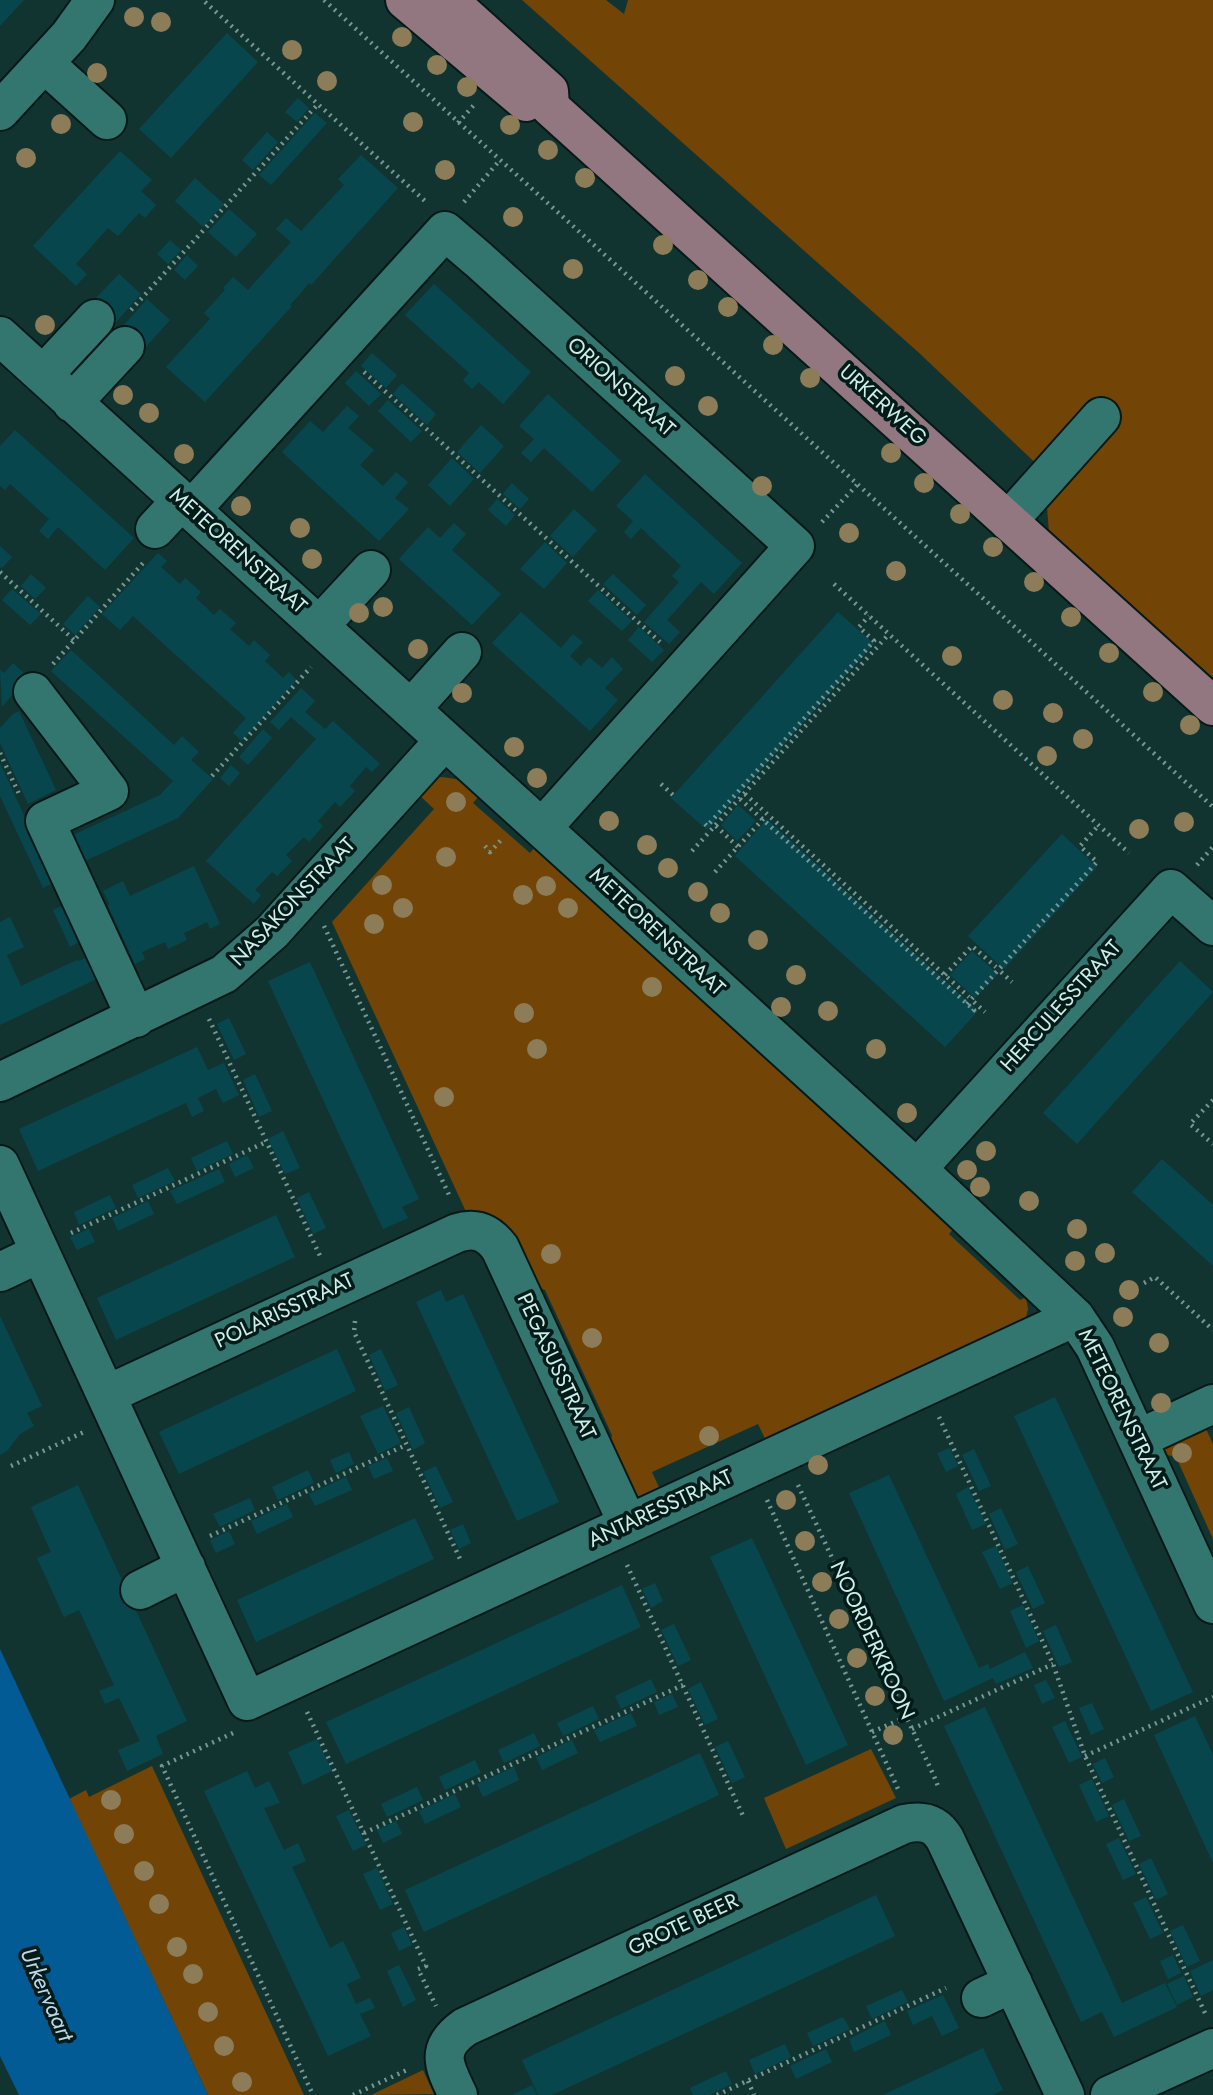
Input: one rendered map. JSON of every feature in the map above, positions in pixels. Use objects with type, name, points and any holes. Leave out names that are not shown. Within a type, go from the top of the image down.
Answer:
[{"type":"main road","name":"URKERWEG","points":[[405,0],[535,109],[550,107]]},
{"type":"main road","name":"URKERWEG","points":[[448,0],[549,91],[550,107],[1213,706]]},
{"type":"street","points":[[1,107],[45,64],[95,0]]},
{"type":"street","points":[[45,64],[107,120]]},
{"type":"street","name":"ORIONSTRAAT","points":[[152,543],[445,230],[795,546],[524,830]]},
{"type":"street","points":[[43,375],[115,328]]},
{"type":"street","points":[[72,402],[115,328]]},
{"type":"street","name":"METEORENSTRAAT","points":[[0,336],[411,709],[444,741],[524,830],[917,1169],[1075,1317],[1095,1347],[1213,1604]]},
{"type":"street","points":[[1008,521],[1101,417]]},
{"type":"street","points":[[319,626],[371,570]]},
{"type":"street","points":[[411,709],[467,650]]},
{"type":"street","points":[[40,681],[110,792],[45,821],[136,1018]]},
{"type":"street","name":"NASAKONSTRAAT","points":[[0,1082],[224,974],[272,932],[444,741]]},
{"type":"street","name":"HERCULESSTRAAT","points":[[917,1169],[1171,889],[1213,926]]},
{"type":"street","points":[[0,1165],[51,1245],[100,1411],[193,1553],[242,1716]]},
{"type":"street","name":"POLARISSTRAAT","points":[[100,1411],[458,1218]]},
{"type":"street","name":"PEGASUSSTRAAT","points":[[458,1218],[485,1234],[500,1248],[628,1524]]},
{"type":"street","points":[[0,1272],[51,1245]]},
{"type":"street","name":"ANTARESSTRAAT","points":[[242,1716],[295,1703],[628,1524],[1075,1317]]},
{"type":"street","points":[[1138,1439],[1213,1404]]},
{"type":"street","points":[[140,1590],[193,1553]]},
{"type":"street","points":[[929,1808],[944,1839],[982,1989],[1065,2095]]},
{"type":"street","name":"GROTE BEER","points":[[431,2056],[454,2035],[474,2022],[911,1822],[929,1808]]},
{"type":"street","points":[[1110,2095],[1213,2048]]},
{"type":"street","points":[[431,2056],[446,2067],[458,2095]]},
{"type":"path","points":[[324,0],[1213,807]]},
{"type":"path","points":[[205,2],[427,202]]},
{"type":"path","points":[[115,328],[319,103]]},
{"type":"path","points":[[459,207],[500,160]]},
{"type":"path","points":[[339,345],[666,647]]},
{"type":"path","points":[[815,530],[857,485]]},
{"type":"path","points":[[40,681],[152,543]]},
{"type":"path","points":[[0,572],[74,640]]},
{"type":"path","points":[[834,584],[1129,853]]},
{"type":"path","points":[[705,824],[707,826],[874,641],[859,627],[869,616]]},
{"type":"path","points":[[692,851],[889,635]]},
{"type":"path","points":[[212,776],[309,669]]},
{"type":"path","points":[[0,753],[23,802]]},
{"type":"path","points":[[662,784],[673,795]]},
{"type":"path","points":[[743,797],[767,815],[968,997]]},
{"type":"path","points":[[743,797],[974,1010],[972,1012]]},
{"type":"path","points":[[715,872],[767,815]]},
{"type":"path","points":[[716,825],[738,847]]},
{"type":"path","points":[[967,1004],[1097,862],[1080,846],[1099,825]]},
{"type":"path","points":[[485,846],[490,852],[524,830]]},
{"type":"path","points":[[318,921],[325,927],[458,1218]]},
{"type":"path","points":[[944,975],[972,946],[996,967]]},
{"type":"path","points":[[1001,972],[1012,982]]},
{"type":"path","points":[[974,1002],[985,1012]]},
{"type":"path","points":[[210,1021],[321,1259]]},
{"type":"path","points":[[1213,1100],[1191,1124],[1213,1144]]},
{"type":"path","points":[[51,1245],[267,1142]]},
{"type":"path","points":[[1144,1283],[1155,1277],[1213,1330]]},
{"type":"path","points":[[354,1332],[462,1565]]},
{"type":"path","points":[[11,1466],[100,1411]]},
{"type":"path","points":[[948,1435],[1053,1664],[1085,1756],[1198,1998]]},
{"type":"path","points":[[193,1553],[406,1445]]},
{"type":"path","name":"NOORDERKROON","points":[[794,1478],[938,1786],[929,1808]]},
{"type":"path","name":"NOORDERKROON","points":[[764,1493],[900,1793]]},
{"type":"path","points":[[626,1562],[744,1818]]},
{"type":"path","points":[[912,1729],[1053,1664]]},
{"type":"path","points":[[364,1833],[683,1685]]},
{"type":"path","points":[[1085,1756],[1213,1697]]},
{"type":"path","points":[[295,1703],[364,1833],[426,1966],[418,1969],[436,2006]]},
{"type":"path","points":[[242,1716],[162,1766],[313,2095]]},
{"type":"path","points":[[872,1732],[906,1717]]},
{"type":"path","points":[[717,2095],[982,1989]]},
{"type":"path","points":[[353,2095],[431,2056]]},
{"type":"path","points":[[748,2081],[754,2095]]},
{"type":"shaded area","points":[[522,0],[606,0],[624,14],[628,0],[1213,0],[1213,678],[1049,532],[1044,471],[917,351]]},
{"type":"shaded area","points":[[434,778],[462,780],[479,796],[473,803],[530,853],[534,848],[954,1228],[949,1234],[1020,1300],[1026,1297],[1028,1309],[1025,1322],[996,1340],[993,1333],[989,1335],[990,1342],[768,1445],[758,1424],[652,1472],[662,1494],[647,1498],[633,1495],[607,1456],[612,1435],[545,1290],[527,1284],[468,1216],[332,922],[434,809],[417,793]]},
{"type":"shaded area","points":[[1201,1418],[1213,1444],[1213,1539],[1176,1457],[1163,1454],[1156,1439]]},
{"type":"shaded area","points":[[871,1749],[896,1798],[786,1849],[764,1798]]},
{"type":"shaded area","points":[[152,1766],[304,2095],[208,2095],[69,1799],[86,1790],[89,1797]]},
{"type":"shaded area","points":[[423,2070],[434,2094],[371,2095]]},
{"type":"water","name":"Urkervaart","points":[[0,1649],[208,2095],[19,2095],[0,2056]]},
{"type":"building","points":[[0,0],[24,0],[0,26]]},
{"type":"building","points":[[227,33],[258,62],[171,158],[139,129]]},
{"type":"building","points":[[298,98],[309,108],[297,122],[285,112]]},
{"type":"building","points":[[315,113],[327,123],[271,185],[259,175]]},
{"type":"building","points":[[267,132],[278,142],[253,170],[242,160]]},
{"type":"building","points":[[120,151],[152,180],[141,191],[156,205],[145,218],[139,213],[118,236],[108,228],[76,264],[87,274],[76,286],[33,246]]},
{"type":"building","points":[[361,155],[398,188],[311,285],[309,283],[290,305],[292,306],[205,402],[166,367],[210,319],[204,313],[233,277],[248,290],[291,242],[276,229],[286,218],[301,231],[344,185],[338,179]]},
{"type":"building","points":[[195,178],[224,204],[203,227],[175,201]]},
{"type":"building","points":[[229,209],[257,234],[236,257],[208,232]]},
{"type":"building","points":[[170,240],[181,250],[168,264],[157,254]]},
{"type":"building","points":[[187,255],[198,266],[185,280],[174,270]]},
{"type":"building","points":[[119,274],[141,294],[116,322],[93,301]]},
{"type":"building","points":[[434,284],[531,372],[503,404],[479,382],[472,389],[463,380],[469,373],[405,315]]},
{"type":"building","points":[[147,299],[170,320],[145,348],[122,327]]},
{"type":"building","points":[[372,353],[397,375],[386,388],[361,366]]},
{"type":"building","points":[[356,371],[381,394],[369,406],[345,383]]},
{"type":"building","points":[[402,383],[436,414],[427,425],[393,394]]},
{"type":"building","points":[[548,394],[621,461],[592,492],[544,448],[531,462],[521,453],[534,439],[519,426]]},
{"type":"building","points":[[388,400],[422,431],[411,442],[378,411]]},
{"type":"building","points":[[347,406],[359,416],[348,428],[374,450],[360,465],[383,486],[396,472],[408,482],[395,498],[409,509],[379,541],[282,452],[310,421],[323,432]]},
{"type":"building","points":[[481,425],[504,446],[480,473],[457,452]]},
{"type":"building","points":[[15,430],[134,538],[105,570],[58,527],[48,539],[39,531],[49,519],[10,484],[5,490],[0,486],[0,446]]},
{"type":"building","points":[[452,458],[474,479],[450,506],[428,485]]},
{"type":"building","points":[[645,474],[742,563],[714,594],[701,582],[667,620],[680,632],[669,644],[644,622],[679,582],[672,576],[681,566],[641,528],[631,539],[624,532],[633,521],[616,506]]},
{"type":"building","points":[[512,483],[529,499],[520,509],[503,494]]},
{"type":"building","points":[[497,499],[515,515],[506,526],[488,510]]},
{"type":"building","points":[[574,509],[597,530],[573,557],[550,536]]},
{"type":"building","points":[[454,523],[466,534],[452,550],[501,594],[472,625],[399,559],[428,527],[440,538]]},
{"type":"building","points":[[545,542],[567,563],[544,589],[520,569]]},
{"type":"building","points":[[0,546],[12,557],[2,568],[0,567]]},
{"type":"building","points":[[158,553],[167,561],[161,567],[180,584],[185,578],[201,592],[196,598],[214,615],[220,609],[236,623],[230,629],[249,646],[254,640],[270,655],[265,661],[283,678],[289,672],[297,680],[242,741],[233,733],[246,718],[133,616],[120,630],[102,614]]},
{"type":"building","points":[[31,574],[46,588],[35,599],[21,586]]},
{"type":"building","points":[[613,574],[646,605],[637,615],[603,584]]},
{"type":"building","points":[[12,589],[41,614],[30,625],[2,600]]},
{"type":"building","points":[[598,590],[632,621],[622,631],[588,601]]},
{"type":"building","points":[[88,596],[100,607],[75,635],[63,624]]},
{"type":"building","points":[[521,612],[561,648],[573,634],[583,642],[570,656],[581,666],[589,657],[602,668],[612,657],[623,669],[605,688],[618,700],[590,731],[492,643]]},
{"type":"building","points":[[838,612],[874,644],[707,830],[671,798]]},
{"type":"building","points":[[639,627],[664,650],[652,662],[628,640]]},
{"type":"building","points":[[71,650],[174,745],[182,736],[199,752],[191,760],[213,779],[178,818],[74,866],[62,840],[160,795],[173,781],[51,671]]},
{"type":"building","points":[[13,663],[28,677],[2,707],[0,670],[4,673]]},
{"type":"building","points":[[301,688],[315,701],[305,712],[325,729],[333,721],[380,764],[372,772],[366,767],[350,786],[355,791],[340,807],[335,802],[318,821],[323,826],[309,842],[304,837],[286,855],[292,861],[277,876],[272,872],[255,890],[261,895],[254,904],[206,861],[316,739],[291,717],[279,730],[270,722]]},
{"type":"building","points":[[19,711],[56,790],[28,804],[0,743],[0,728]]},
{"type":"building","points":[[263,729],[272,738],[248,765],[239,757]]},
{"type":"building","points":[[0,763],[55,882],[43,888],[0,796]]},
{"type":"building","points":[[231,765],[240,773],[229,786],[220,778]]},
{"type":"building","points":[[738,805],[756,821],[737,841],[721,825]]},
{"type":"building","points":[[767,819],[978,1011],[945,1047],[735,856]]},
{"type":"building","points":[[1062,834],[1097,867],[1004,969],[968,936]]},
{"type":"building","points":[[194,866],[220,924],[210,929],[207,922],[184,933],[187,940],[168,949],[165,942],[142,952],[145,959],[135,964],[103,891],[123,881],[130,896]]},
{"type":"building","points":[[66,904],[83,940],[70,947],[53,910]]},
{"type":"building","points":[[10,917],[24,947],[7,955],[21,986],[95,954],[105,975],[0,1025],[0,922]]},
{"type":"building","points":[[972,951],[998,974],[975,998],[950,975]]},
{"type":"building","points":[[1180,961],[1213,992],[1077,1144],[1043,1113]]},
{"type":"building","points":[[310,962],[419,1199],[402,1207],[408,1218],[383,1229],[268,981]]},
{"type":"building","points":[[229,1018],[246,1054],[234,1060],[217,1024]]},
{"type":"building","points":[[197,1047],[208,1070],[224,1063],[239,1095],[223,1103],[216,1089],[198,1098],[204,1111],[192,1117],[186,1103],[38,1171],[19,1129]]},
{"type":"building","points":[[255,1074],[272,1111],[259,1117],[243,1080]]},
{"type":"building","points":[[283,1131],[300,1168],[285,1174],[268,1139]]},
{"type":"building","points":[[227,1141],[233,1154],[197,1171],[191,1158]]},
{"type":"building","points":[[247,1155],[254,1168],[235,1177],[229,1164]]},
{"type":"building","points":[[1162,1159],[1213,1205],[1213,1266],[1132,1192]]},
{"type":"building","points":[[168,1168],[175,1181],[138,1198],[132,1185]]},
{"type":"building","points":[[219,1169],[225,1182],[177,1204],[170,1191]]},
{"type":"building","points":[[309,1192],[326,1228],[313,1234],[297,1198]]},
{"type":"building","points":[[110,1195],[116,1208],[79,1225],[74,1212]]},
{"type":"building","points":[[148,1201],[154,1214],[118,1231],[112,1218]]},
{"type":"building","points":[[276,1215],[295,1257],[116,1340],[97,1298]]},
{"type":"building","points":[[89,1229],[95,1242],[77,1250],[70,1237]]},
{"type":"building","points":[[441,1290],[446,1302],[463,1294],[559,1502],[517,1521],[416,1302]]},
{"type":"building","points":[[0,1316],[42,1406],[27,1413],[34,1426],[20,1434],[7,1451],[0,1455]]},
{"type":"building","points":[[337,1349],[356,1391],[179,1474],[159,1432]]},
{"type":"building","points":[[381,1349],[398,1385],[385,1391],[369,1355]]},
{"type":"building","points":[[1055,1397],[1193,1692],[1151,1711],[1014,1416]]},
{"type":"building","points":[[383,1406],[401,1443],[378,1454],[360,1416]]},
{"type":"building","points":[[409,1407],[425,1443],[413,1450],[396,1413]]},
{"type":"building","points":[[950,1448],[958,1466],[946,1472],[937,1453]]},
{"type":"building","points":[[974,1449],[991,1486],[979,1491],[962,1455]]},
{"type":"building","points":[[349,1452],[354,1464],[336,1473],[330,1460]]},
{"type":"building","points":[[387,1458],[393,1471],[374,1479],[368,1466]]},
{"type":"building","points":[[436,1466],[453,1502],[440,1508],[423,1472]]},
{"type":"building","points":[[308,1470],[314,1483],[278,1500],[272,1487]]},
{"type":"building","points":[[889,1475],[979,1668],[988,1664],[990,1669],[1025,1652],[1033,1668],[996,1684],[993,1678],[944,1701],[849,1493]]},
{"type":"building","points":[[346,1477],[352,1490],[315,1506],[309,1494]]},
{"type":"building","points":[[78,1485],[187,1721],[156,1736],[163,1754],[127,1771],[118,1750],[140,1741],[119,1698],[105,1704],[99,1691],[114,1685],[79,1610],[64,1617],[37,1558],[51,1552],[31,1507]]},
{"type":"building","points":[[968,1487],[986,1524],[972,1530],[956,1494]]},
{"type":"building","points":[[250,1498],[255,1510],[220,1527],[213,1514]]},
{"type":"building","points":[[287,1504],[293,1517],[257,1534],[251,1521]]},
{"type":"building","points":[[1001,1508],[1018,1544],[1005,1550],[989,1514]]},
{"type":"building","points":[[415,1518],[434,1559],[256,1642],[237,1600]]},
{"type":"building","points":[[463,1524],[471,1543],[459,1549],[450,1530]]},
{"type":"building","points":[[229,1531],[235,1544],[216,1553],[210,1540]]},
{"type":"building","points":[[752,1538],[848,1745],[806,1765],[710,1557]]},
{"type":"building","points":[[996,1546],[1013,1583],[1000,1589],[982,1552]]},
{"type":"building","points":[[1028,1566],[1045,1603],[1033,1609],[1016,1572]]},
{"type":"building","points":[[655,1583],[663,1601],[651,1608],[642,1589]]},
{"type":"building","points":[[622,1585],[641,1627],[346,1764],[326,1722]]},
{"type":"building","points":[[1023,1605],[1039,1641],[1026,1648],[1010,1611]]},
{"type":"building","points":[[674,1624],[691,1660],[678,1666],[661,1630]]},
{"type":"building","points":[[1056,1625],[1072,1662],[1059,1667],[1043,1631]]},
{"type":"building","points":[[651,1679],[657,1692],[621,1709],[615,1696]]},
{"type":"building","points":[[1046,1680],[1055,1698],[1042,1704],[1034,1685]]},
{"type":"building","points":[[701,1682],[718,1719],[705,1725],[688,1689]]},
{"type":"building","points":[[672,1694],[678,1707],[659,1715],[654,1702]]},
{"type":"building","points":[[1092,1703],[1104,1729],[1091,1735],[1079,1708]]},
{"type":"building","points":[[593,1706],[599,1719],[563,1736],[557,1723]]},
{"type":"building","points":[[985,1707],[1122,2003],[1165,1983],[1177,2007],[1114,2037],[1102,2012],[1081,2022],[944,1726]]},
{"type":"building","points":[[631,1713],[637,1726],[600,1742],[594,1730]]},
{"type":"building","points":[[1195,1716],[1213,1755],[1213,1863],[1154,1735]]},
{"type":"building","points":[[1065,1721],[1082,1757],[1069,1763],[1052,1727]]},
{"type":"building","points":[[534,1733],[540,1746],[504,1763],[498,1750]]},
{"type":"building","points":[[317,1739],[332,1771],[303,1785],[288,1752]]},
{"type":"building","points":[[572,1740],[578,1753],[542,1770],[536,1757]]},
{"type":"building","points":[[728,1741],[745,1777],[732,1783],[715,1747]]},
{"type":"building","points":[[700,1753],[719,1795],[424,1932],[405,1890]]},
{"type":"building","points":[[1105,1758],[1114,1777],[1102,1783],[1093,1764]]},
{"type":"building","points":[[475,1760],[481,1773],[445,1790],[439,1777]]},
{"type":"building","points":[[514,1767],[519,1780],[483,1797],[477,1784]]},
{"type":"building","points":[[247,1771],[255,1788],[269,1781],[280,1803],[264,1808],[284,1850],[298,1843],[306,1861],[292,1867],[330,1948],[343,1941],[361,1978],[347,1984],[356,2004],[370,1998],[375,2008],[360,2014],[371,2036],[328,2056],[204,1791]]},
{"type":"building","points":[[1092,1779],[1109,1816],[1096,1822],[1079,1785]]},
{"type":"building","points":[[417,1787],[423,1800],[387,1817],[381,1804]]},
{"type":"building","points":[[455,1794],[461,1807],[425,1824],[419,1811]]},
{"type":"building","points":[[1124,1799],[1141,1836],[1129,1841],[1112,1805]]},
{"type":"building","points":[[349,1810],[366,1845],[353,1851],[336,1816]]},
{"type":"building","points":[[396,1821],[402,1834],[383,1843],[377,1830]]},
{"type":"building","points":[[1119,1838],[1136,1874],[1123,1880],[1106,1844]]},
{"type":"building","points":[[1151,1858],[1168,1894],[1156,1900],[1139,1864]]},
{"type":"building","points":[[377,1868],[393,1904],[380,1910],[363,1874]]},
{"type":"building","points":[[876,1895],[895,1936],[552,2095],[538,2095],[522,2060]]},
{"type":"building","points":[[1146,1897],[1163,1933],[1150,1939],[1133,1903]]},
{"type":"building","points":[[1183,1925],[1200,1961],[1187,1967],[1170,1931]]},
{"type":"building","points":[[404,1927],[412,1945],[399,1951],[391,1933]]},
{"type":"building","points":[[1173,1955],[1181,1973],[1168,1979],[1160,1961]]},
{"type":"building","points":[[1213,1960],[1213,1990],[1201,1996],[1190,1971]]},
{"type":"building","points":[[399,1965],[416,2000],[403,2007],[387,1971]]},
{"type":"building","points":[[1184,1976],[1193,1997],[1177,2005],[1167,1984]]},
{"type":"building","points":[[902,1990],[908,2002],[872,2019],[866,2006]]},
{"type":"building","points":[[943,1995],[959,2028],[942,2036],[932,2016],[913,2025],[907,2011]]},
{"type":"building","points":[[843,2017],[850,2029],[813,2046],[807,2033]]},
{"type":"building","points":[[885,2021],[891,2035],[854,2052],[849,2039]]},
{"type":"building","points":[[785,2044],[791,2057],[755,2074],[749,2060]]},
{"type":"building","points":[[983,2048],[1003,2090],[993,2095],[883,2095]]},
{"type":"building","points":[[826,2049],[832,2062],[796,2079],[790,2066]]},
{"type":"building","points":[[726,2071],[732,2084],[709,2095],[693,2095],[690,2088]]},
{"type":"building","points":[[532,2085],[537,2095],[512,2095]]}]
